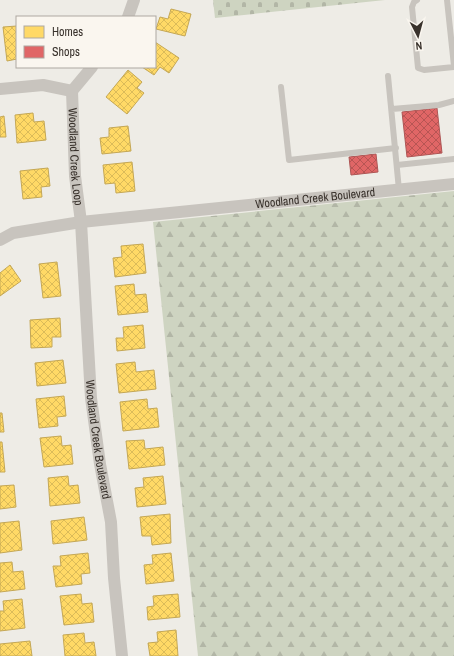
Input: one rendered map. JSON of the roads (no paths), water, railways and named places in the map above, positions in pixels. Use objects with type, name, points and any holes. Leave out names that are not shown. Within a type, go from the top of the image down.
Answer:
[{"type":"street","points":[[128,16],[134,0]]},
{"type":"street","name":"Woodland Creek Loop","points":[[81,222],[75,176],[72,92],[91,68]]},
{"type":"street","name":"Woodland Creek Loop","points":[[0,89],[43,85],[72,92]]},
{"type":"street","name":"Woodland Creek Boulevard","points":[[0,240],[13,233],[81,222],[454,184]]},
{"type":"street","name":"Woodland Creek Boulevard","points":[[81,222],[91,398],[100,464],[111,522],[114,578],[122,656]]},
{"type":"lane","points":[[417,0],[414,2],[412,7],[417,64],[418,68],[424,70],[454,67],[447,0]]},
{"type":"lane","points":[[388,76],[399,190]]},
{"type":"lane","points":[[281,88],[289,160],[396,148]]},
{"type":"lane","points":[[392,109],[454,103]]},
{"type":"lane","points":[[397,165],[454,159]]}]
